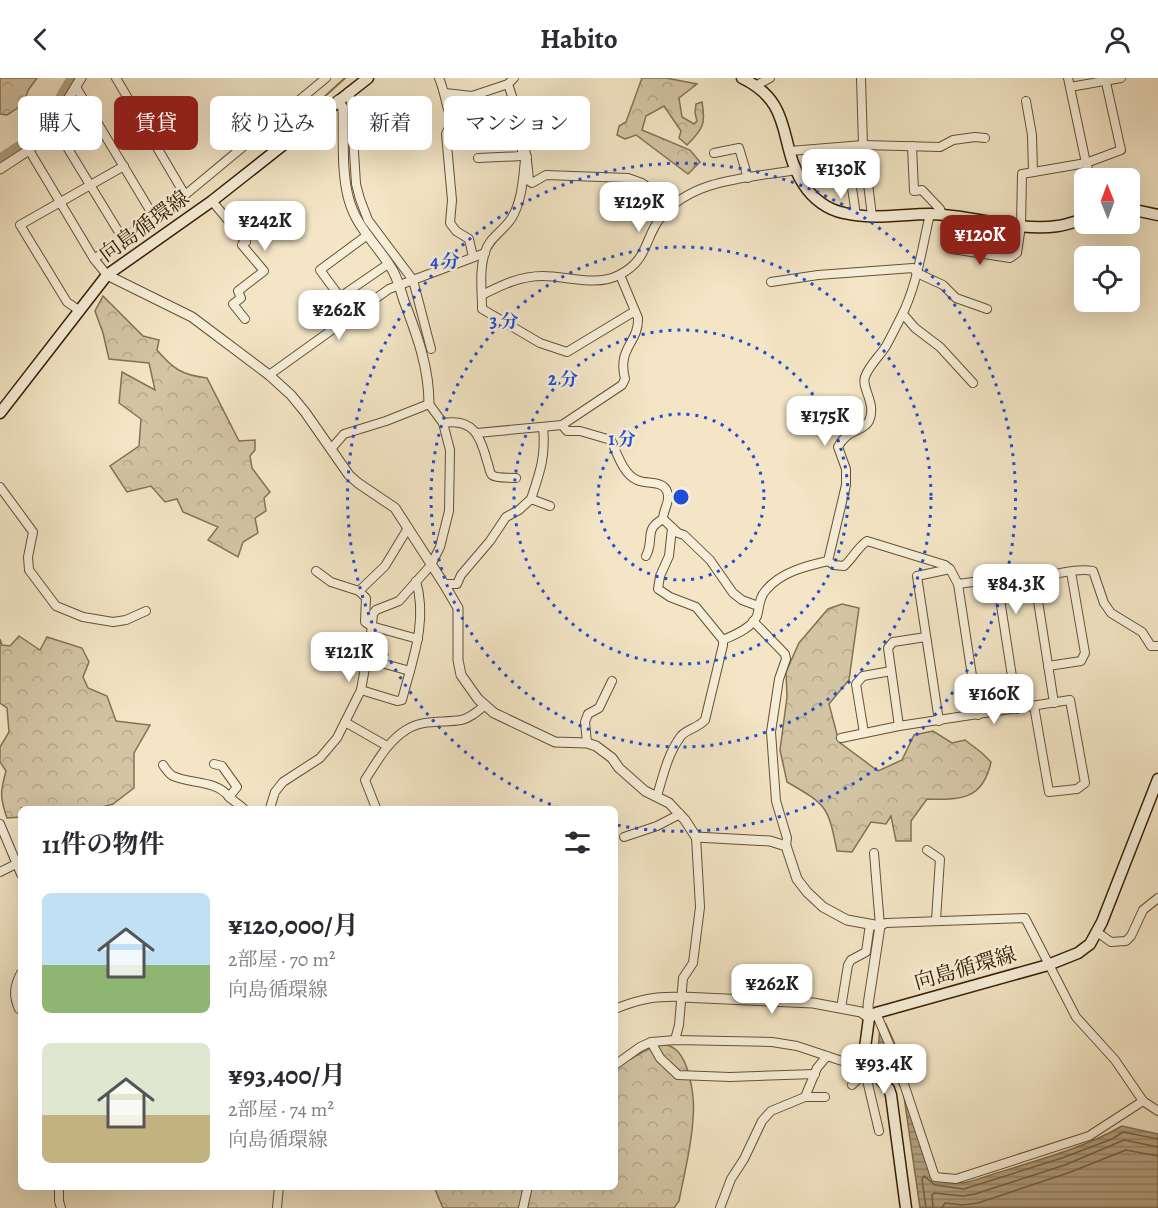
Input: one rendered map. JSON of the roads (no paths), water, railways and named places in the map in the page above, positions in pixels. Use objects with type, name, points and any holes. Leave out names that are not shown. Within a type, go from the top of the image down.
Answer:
[{"type":"main road","name":"向島循環線","points":[[0,413],[107,275],[212,201],[368,78]]},
{"type":"main road","points":[[742,78],[757,85],[778,110],[796,170],[804,185],[816,199],[842,213],[873,216],[936,215],[1021,225],[1057,226],[1074,222]]},
{"type":"main road","points":[[1140,211],[1158,214]]},
{"type":"main road","name":"向島循環線","points":[[873,1015],[1048,965],[1078,953],[1090,944],[1097,932],[1158,779]]},
{"type":"main road","points":[[873,1015],[863,1067],[889,1089],[891,1095],[906,1208]]},
{"type":"street","points":[[116,78],[185,195]]},
{"type":"street","points":[[94,259],[185,195],[326,78]]},
{"type":"street","points":[[439,78],[452,121],[446,134],[452,200],[450,223],[456,231],[469,239],[473,257]]},
{"type":"street","points":[[757,85],[770,78]]},
{"type":"street","points":[[861,78],[863,145]]},
{"type":"street","points":[[1068,78],[1088,168]]},
{"type":"street","points":[[1070,87],[1121,78]]},
{"type":"street","points":[[957,217],[952,249],[1010,258],[1017,253],[1021,225],[1022,174],[1086,163],[1121,150],[1105,79]]},
{"type":"street","points":[[445,93],[472,96],[511,81],[514,96]]},
{"type":"street","points":[[78,82],[154,217]]},
{"type":"street","points":[[70,96],[78,82]]},
{"type":"street","points":[[349,92],[360,200],[368,220],[413,280],[431,349]]},
{"type":"street","points":[[271,806],[275,792],[283,782],[320,758],[337,738],[361,690],[371,618],[376,610],[399,601],[430,565],[440,547],[448,511],[450,450],[443,423],[429,404],[429,378],[416,333],[393,271],[356,219],[346,187],[343,108],[338,100]]},
{"type":"street","points":[[1026,101],[1032,135],[1033,172]]},
{"type":"street","points":[[790,151],[863,145],[940,147],[953,140],[986,138]]},
{"type":"street","points":[[828,561],[846,485],[846,469],[838,447],[843,436],[866,425],[870,419],[871,399],[864,383],[865,375],[885,347],[903,314],[940,209],[922,190],[914,191],[912,146]]},
{"type":"street","points":[[714,153],[739,148],[748,178]]},
{"type":"street","points":[[0,169],[29,150],[94,259],[107,275],[192,317],[269,375],[291,395],[349,474],[358,483],[395,508],[458,608],[458,660],[461,675],[466,685],[484,706],[555,742],[587,743],[596,746],[612,758],[619,768],[645,791],[669,803],[680,814],[696,837],[700,907],[693,963],[683,978],[679,1025],[675,1040]]},
{"type":"street","points":[[69,150],[123,239]]},
{"type":"street","points":[[478,158],[522,156],[522,150]]},
{"type":"street","points":[[526,150],[528,181],[532,183],[546,175],[628,178],[654,190],[674,206]]},
{"type":"street","points":[[527,158],[521,193],[511,219],[490,241],[485,253],[481,281],[482,309],[540,343],[567,352],[635,311]]},
{"type":"street","points":[[80,311],[67,302],[20,225],[124,166]]},
{"type":"street","points":[[482,295],[514,279],[541,276],[595,280],[620,275],[639,261],[660,218],[694,190],[796,170]]},
{"type":"street","points":[[867,176],[873,216]]},
{"type":"street","points":[[851,181],[856,215]]},
{"type":"street","points":[[212,201],[246,242],[242,245],[264,271],[238,291],[242,298],[233,304],[245,319]]},
{"type":"street","points":[[366,236],[320,270],[340,297],[388,264]]},
{"type":"street","points":[[269,375],[389,289],[485,253]]},
{"type":"street","points":[[771,282],[874,270],[913,268],[917,273],[944,285],[956,298],[987,309]]},
{"type":"street","points":[[477,433],[562,425],[622,385],[625,379],[622,369],[626,349],[639,326],[638,318],[620,275]]},
{"type":"street","points":[[903,314],[915,328],[940,347],[973,383]]},
{"type":"street","points":[[331,449],[344,434],[429,404]]},
{"type":"street","points":[[443,423],[465,423],[471,426],[477,433],[491,474],[495,477],[516,478]]},
{"type":"street","points":[[562,425],[567,431],[580,431],[611,440],[626,471],[635,480],[658,483],[666,490],[669,497],[663,512],[663,519],[710,560],[733,593],[742,600],[758,606]]},
{"type":"street","points":[[444,584],[457,584],[471,561],[490,541],[501,522],[531,499],[543,464],[545,442],[543,427]]},
{"type":"street","points":[[0,487],[33,532],[28,556],[29,570],[56,606],[83,617],[113,622],[126,620],[146,611]]},
{"type":"street","points":[[531,499],[550,506]]},
{"type":"street","points":[[646,556],[651,547],[651,529],[654,524],[663,519]]},
{"type":"street","points":[[359,591],[385,566],[408,528]]},
{"type":"street","points":[[672,528],[669,556],[660,576],[658,589],[670,597],[696,607],[723,640]]},
{"type":"street","points":[[828,561],[834,565],[844,566],[859,547],[867,541],[945,565],[950,569],[958,584],[978,715]]},
{"type":"street","points":[[723,640],[739,633],[753,621],[757,616],[764,591],[776,580],[791,572],[828,561]]},
{"type":"street","points":[[939,721],[917,576],[950,569]]},
{"type":"street","points":[[958,584],[988,580],[998,586],[1035,582],[1041,577],[1086,569],[1093,571],[1104,603],[1111,613],[1142,632],[1151,646],[1158,646]]},
{"type":"street","points":[[316,571],[331,582],[359,591],[366,598],[365,622],[371,626],[418,639]]},
{"type":"street","points":[[1048,666],[1081,661],[1085,653],[1071,572]]},
{"type":"street","points":[[361,690],[397,702],[402,700],[422,625],[421,596],[416,581]]},
{"type":"street","points":[[1035,582],[1053,703]]},
{"type":"street","points":[[998,586],[1017,709]]},
{"type":"street","points":[[753,621],[785,654],[786,659],[779,679],[771,732],[776,801],[786,846],[797,879],[807,892],[823,907],[847,920],[875,925],[936,920],[1025,918],[1076,1017],[1115,1060],[1143,1101],[1158,1111]]},
{"type":"street","points":[[899,726],[888,648],[893,642],[926,636]]},
{"type":"street","points":[[657,796],[670,756],[682,734],[699,727],[705,720],[723,640]]},
{"type":"street","points":[[367,659],[410,670]]},
{"type":"street","points":[[864,733],[856,684],[863,676],[891,671]]},
{"type":"street","points":[[587,743],[585,723],[588,714],[599,708],[612,681]]},
{"type":"street","points":[[841,738],[899,726],[1070,700],[1084,783],[1077,789],[1049,792],[1034,706]]},
{"type":"street","points":[[375,806],[365,780],[387,746],[407,729],[421,723],[461,720],[472,716],[484,706]]},
{"type":"street","points":[[345,722],[387,746]]},
{"type":"street","points":[[214,764],[222,766],[237,787],[229,797]]},
{"type":"street","points":[[163,765],[172,775],[211,785],[226,793],[240,806]]},
{"type":"street","points":[[624,837],[657,826],[680,814]]},
{"type":"street","points":[[0,824],[18,868]]},
{"type":"street","points":[[696,837],[770,841],[786,846]]},
{"type":"street","points":[[927,850],[940,859],[936,920]]},
{"type":"street","points":[[874,853],[875,925],[868,1005],[896,1060],[935,1177],[956,1179],[1089,1136],[1143,1101]]},
{"type":"street","points":[[0,872],[16,864]]},
{"type":"street","points":[[1097,932],[1111,942],[1126,941],[1131,936],[1143,910],[1158,898]]},
{"type":"street","points":[[841,1008],[848,965],[851,960],[866,952],[875,925]]},
{"type":"street","points":[[18,978],[14,998],[18,1007]]},
{"type":"street","points":[[618,1008],[638,1000],[665,996],[813,1002],[873,1015]]},
{"type":"street","points":[[618,1063],[651,1042],[675,1040],[772,1042],[797,1046],[863,1067]]},
{"type":"street","points":[[651,1042],[660,1058],[678,1075],[730,1077],[815,1074]]},
{"type":"street","points":[[805,1098],[822,1059],[826,1056]]},
{"type":"street","points":[[852,1085],[863,1067]]},
{"type":"street","points":[[863,1067],[879,1131]]},
{"type":"street","points":[[720,1208],[731,1179],[744,1159],[762,1121],[771,1111],[805,1098],[825,1097]]},
{"type":"street","points":[[58,1190],[61,1208]]},
{"type":"street","points":[[277,1208],[279,1190]]},
{"type":"street","points":[[523,1208],[527,1190]]},
{"type":"water","points":[[886,1024],[898,1051],[934,1176],[937,1179],[963,1183],[972,1181],[1068,1150],[1122,1126],[1158,1134],[1158,1208],[920,1208],[903,1090],[878,1052],[880,1026]]},
{"type":"waterway","points":[[0,160],[27,142],[57,105],[73,78]]},
{"type":"waterway","points":[[325,96],[345,78]]}]
